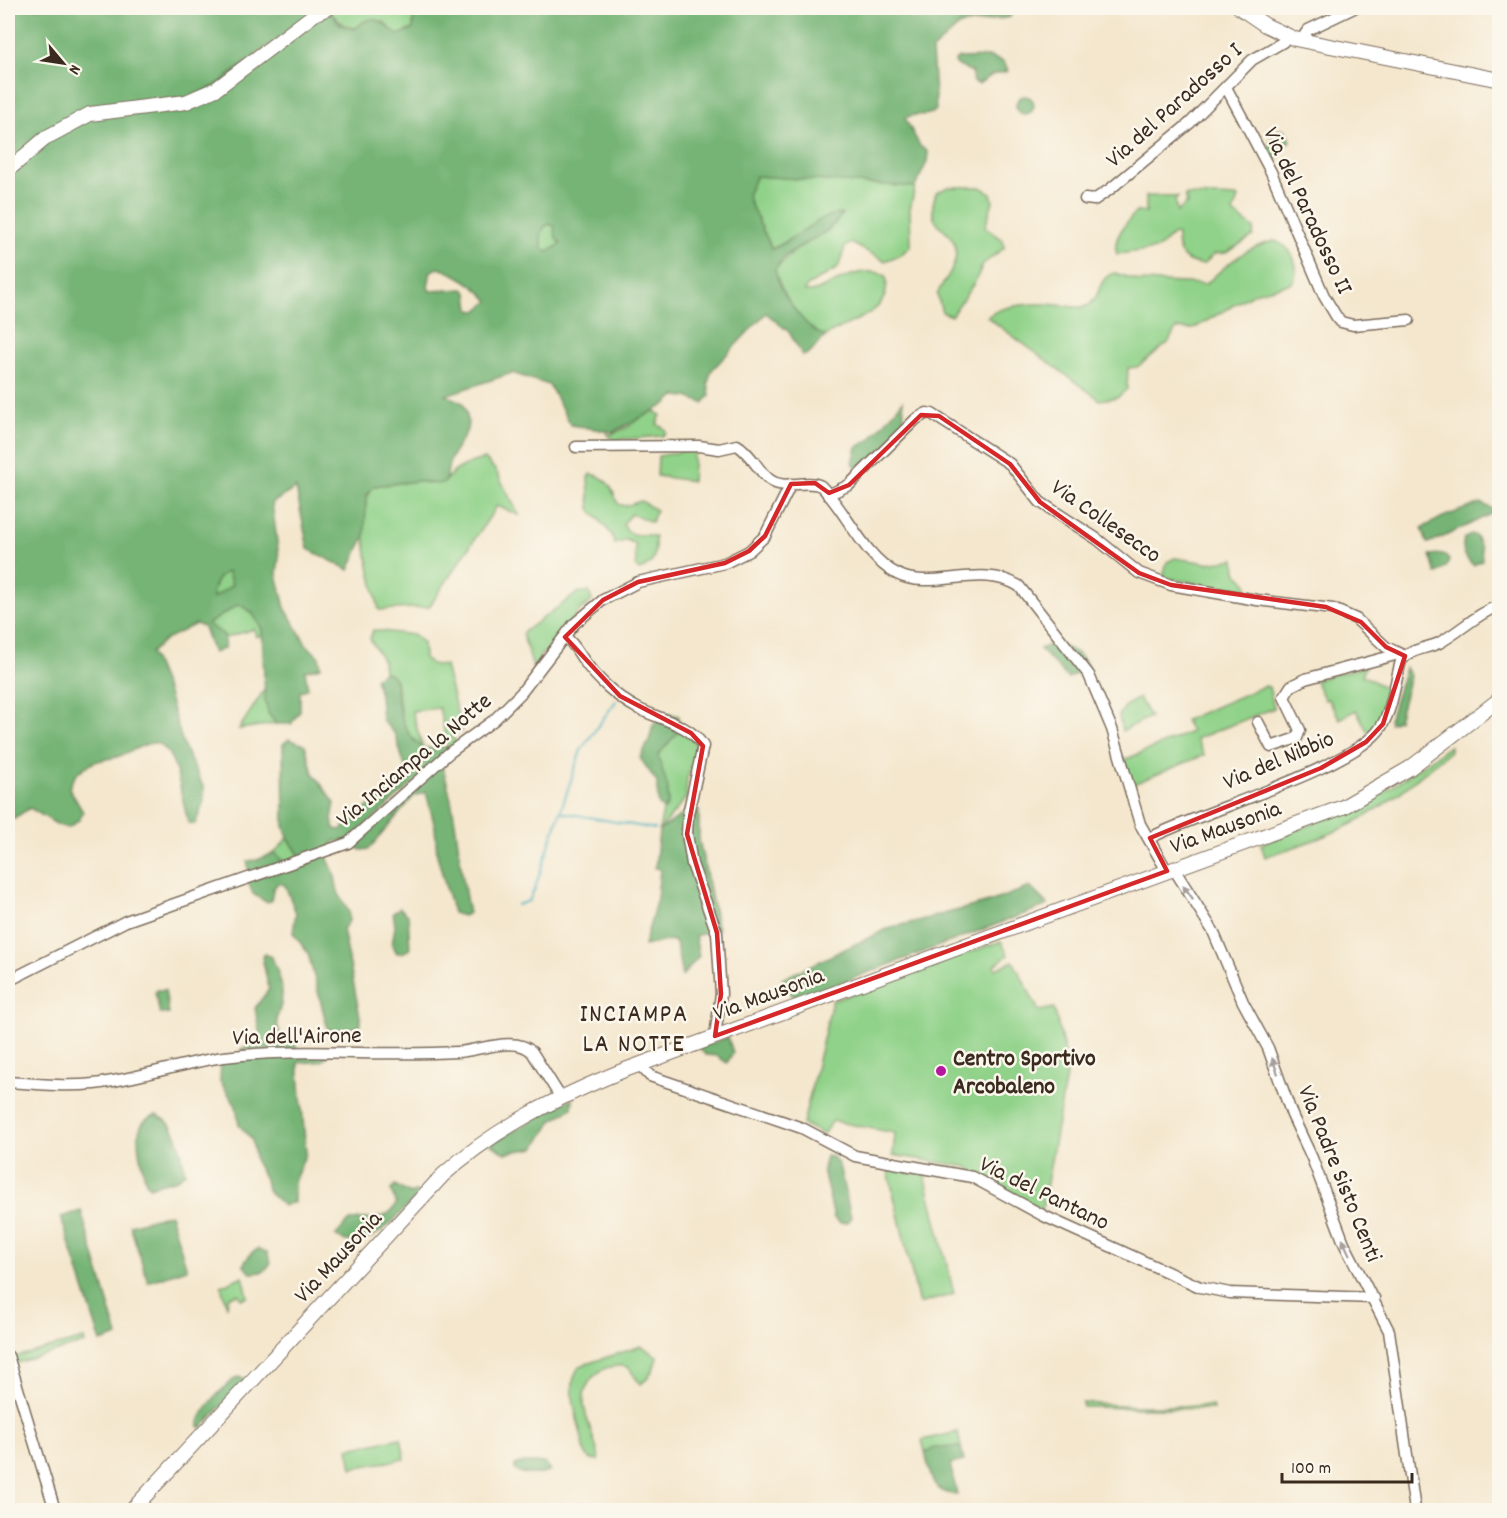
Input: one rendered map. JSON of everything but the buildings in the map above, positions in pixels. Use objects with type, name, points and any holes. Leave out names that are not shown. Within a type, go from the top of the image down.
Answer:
[{"type":"main road","points":[[8,170],[47,137],[90,114],[157,103],[186,102],[216,88],[316,13],[328,8]]},
{"type":"main road","points":[[1240,8],[1265,25],[1294,38],[1500,80]]},
{"type":"main road","name":"Via Mausonia","points":[[132,1510],[443,1175],[496,1134],[561,1098],[639,1064],[1355,801],[1410,768],[1500,699]]},
{"type":"street","name":"Via del Paradosso I","points":[[1085,199],[1097,198],[1190,123],[1252,60],[1283,42],[1354,8]]},
{"type":"street","name":"Via del Paradosso II","points":[[1226,87],[1271,172],[1324,296],[1341,322],[1353,325],[1409,320]]},
{"type":"street","name":"Via Collesecco","points":[[828,495],[849,485],[916,419],[927,413],[933,414],[1002,459],[1040,502],[1097,539],[1139,573],[1171,585],[1257,600],[1333,609],[1361,622],[1382,644],[1402,655]]},
{"type":"street","points":[[576,447],[699,446],[719,449],[737,445],[770,480],[791,484],[815,483],[828,495]]},
{"type":"street","name":"Via Inciampa la Notte","points":[[8,981],[126,921],[328,852],[348,843],[440,761],[494,720],[521,693],[574,624],[603,600],[638,582],[725,563],[748,551],[765,536],[791,484]]},
{"type":"street","name":"Via Padre Sisto Centi","points":[[828,495],[857,536],[886,567],[896,573],[915,579],[978,576],[1012,583],[1022,589],[1089,675],[1112,729],[1140,824],[1219,942],[1243,1002],[1272,1057],[1292,1115],[1309,1151],[1348,1251],[1374,1298],[1392,1343],[1415,1510]]},
{"type":"street","points":[[1258,722],[1270,747],[1297,738],[1300,730],[1284,697],[1291,686],[1305,679],[1402,655],[1440,642],[1476,615],[1500,605]]},
{"type":"street","points":[[565,637],[598,677],[620,696],[636,707],[691,733],[699,739],[703,746],[686,827],[690,857],[717,933],[722,990],[715,1036]]},
{"type":"street","name":"Via del Nibbio","points":[[1150,838],[1176,824],[1321,768],[1366,742],[1383,724],[1402,655]]},
{"type":"street","name":"Via dell'Airone","points":[[8,1082],[95,1084],[192,1063],[267,1054],[459,1052],[516,1044],[526,1046],[532,1052],[561,1098]]},
{"type":"street","name":"Via del Pantano","points":[[639,1064],[650,1076],[802,1128],[855,1156],[972,1177],[1044,1216],[1164,1273],[1200,1287],[1230,1293],[1374,1298]]},
{"type":"street","points":[[8,1356],[55,1510]]},
{"type":"highlighted area","points":[[921,415],[939,416],[1010,464],[1040,502],[1139,573],[1171,585],[1326,607],[1361,622],[1386,647],[1405,656],[1383,724],[1366,742],[1321,768],[1150,838],[1167,871],[715,1036],[721,994],[717,933],[687,834],[703,746],[691,733],[620,696],[565,637],[603,600],[638,582],[725,563],[749,551],[765,536],[791,484],[815,483],[829,493],[849,485]]},
{"type":"green space","points":[[8,8],[319,8],[215,86],[185,99],[89,110],[8,166]]},
{"type":"green space","points":[[336,8],[414,8],[413,29],[398,36],[383,21],[353,28],[341,23],[329,10]]},
{"type":"green space","points":[[414,8],[1013,8],[1010,17],[960,25],[932,50],[936,110],[929,114],[905,118],[920,146],[928,152],[927,162],[915,187],[756,176],[748,193],[749,201],[772,249],[825,217],[842,214],[835,223],[817,237],[788,254],[775,270],[794,309],[818,333],[826,336],[809,353],[803,356],[789,332],[766,313],[711,371],[708,383],[710,396],[703,403],[687,397],[675,396],[665,405],[613,432],[571,425],[549,385],[512,373],[446,395],[463,403],[468,423],[464,436],[452,455],[445,482],[438,484],[417,481],[374,486],[366,496],[365,535],[349,570],[308,549],[296,488],[272,503],[279,557],[277,574],[285,608],[306,644],[319,657],[321,667],[305,671],[308,688],[300,692],[300,711],[291,724],[276,724],[268,713],[265,700],[262,629],[252,612],[239,604],[208,624],[224,635],[225,648],[213,653],[204,627],[196,624],[164,640],[151,653],[168,694],[184,747],[204,788],[203,804],[195,824],[189,823],[177,776],[168,752],[161,745],[152,743],[117,757],[91,764],[76,775],[69,788],[83,812],[79,820],[68,828],[58,825],[30,808],[8,822],[8,174],[49,140],[91,117],[186,105],[329,10],[341,25],[355,29],[367,20],[373,19],[378,20],[398,35],[413,29]],"holes":[[[550,224],[554,226],[556,238],[561,244],[548,252],[542,247],[541,236],[544,227]],[[438,268],[459,277],[472,285],[489,301],[477,311],[470,310],[468,293],[464,289],[430,291],[428,287],[431,271]],[[228,572],[232,585],[213,598],[216,582]]]},
{"type":"green space","points":[[990,57],[1004,62],[1008,71],[992,75],[978,84],[973,81],[972,72],[956,65],[955,61],[958,58]]},
{"type":"green space","points":[[1021,96],[1029,96],[1034,101],[1032,112],[1021,114],[1016,109],[1016,101]]},
{"type":"green space","points":[[1276,130],[1285,130],[1291,141],[1279,149],[1278,158],[1272,160],[1268,157],[1269,145]]},
{"type":"green space","points":[[756,176],[915,187],[910,209],[911,246],[900,255],[885,261],[851,243],[845,247],[838,268],[807,286],[804,291],[819,290],[850,275],[874,272],[886,276],[883,300],[876,308],[826,336],[818,333],[802,318],[781,288],[774,270],[798,248],[829,230],[837,213],[772,249],[749,201],[748,193]]},
{"type":"green space","points":[[948,187],[980,187],[991,193],[993,201],[985,227],[1003,240],[1004,248],[983,264],[975,282],[951,316],[942,312],[937,294],[954,264],[956,249],[953,240],[937,223],[933,206],[936,193]]},
{"type":"green space","points":[[1185,195],[1238,197],[1233,213],[1254,228],[1253,236],[1226,253],[1214,254],[1204,264],[1197,264],[1183,257],[1178,248],[1177,235],[1174,234],[1157,249],[1117,254],[1116,243],[1124,226],[1136,212],[1146,212],[1146,196],[1178,197],[1175,201],[1177,212],[1187,203]]},
{"type":"green space","points":[[550,224],[554,226],[561,244],[548,252],[542,247],[541,236],[544,227]]},
{"type":"green space","points":[[1274,241],[1286,247],[1294,258],[1296,271],[1292,283],[1254,293],[1193,329],[1176,329],[1168,343],[1137,367],[1128,368],[1127,389],[1118,397],[1100,400],[987,317],[1002,309],[1031,304],[1087,306],[1092,303],[1105,279],[1115,273],[1139,281],[1206,284],[1245,252]]},
{"type":"green space","points":[[903,401],[905,428],[860,472],[853,463],[857,447],[870,440]]},
{"type":"green space","points":[[653,411],[661,415],[657,424],[665,429],[666,433],[662,436],[615,440],[605,431],[610,435],[630,426]]},
{"type":"green space","points":[[694,449],[692,481],[657,476],[658,456]]},
{"type":"green space","points":[[485,459],[496,471],[519,515],[497,506],[429,607],[379,610],[364,528],[368,497],[374,486],[418,481],[428,484],[445,482],[462,467]]},
{"type":"green space","points":[[591,474],[606,481],[618,504],[625,506],[641,501],[656,510],[652,522],[631,514],[623,524],[633,534],[655,537],[654,558],[645,568],[639,570],[636,567],[635,544],[627,540],[614,544],[612,535],[590,509],[588,477]]},
{"type":"green space","points":[[1480,503],[1497,511],[1427,543],[1422,528]]},
{"type":"green space","points":[[1471,534],[1476,536],[1481,548],[1482,560],[1474,565],[1464,554],[1463,547],[1464,539]]},
{"type":"green space","points":[[1443,554],[1449,560],[1447,566],[1436,574],[1430,555]]},
{"type":"green space","points":[[1175,558],[1207,563],[1235,559],[1236,571],[1248,585],[1244,593],[1163,577],[1167,562]]},
{"type":"green space","points":[[228,572],[232,586],[213,598],[216,582]]},
{"type":"green space","points":[[579,592],[589,592],[592,601],[579,611],[547,651],[540,655],[535,673],[522,633]]},
{"type":"green space","points":[[239,604],[258,618],[263,634],[256,637],[254,629],[225,638],[208,624]]},
{"type":"green space","points":[[373,630],[414,635],[423,643],[424,658],[431,664],[445,666],[462,732],[456,731],[451,735],[456,741],[451,749],[448,747],[439,708],[412,711],[423,749],[409,734],[402,720],[396,680],[389,673],[384,672],[383,661],[370,639]]},
{"type":"green space","points":[[1049,645],[1072,650],[1088,667],[1068,678],[1040,649]]},
{"type":"green space","points":[[1366,666],[1362,675],[1391,691],[1386,711],[1370,736],[1356,710],[1340,719],[1328,699],[1325,700],[1315,680]]},
{"type":"green space","points":[[1405,668],[1410,676],[1398,720],[1390,723],[1389,720]]},
{"type":"green space","points":[[384,672],[391,674],[395,679],[399,707],[410,736],[424,747],[433,749],[444,746],[451,749],[347,842],[335,841],[328,851],[302,859],[288,838],[284,826],[283,744],[289,739],[305,745],[313,773],[335,803],[332,819],[334,829],[341,830],[407,773],[395,734],[382,720],[380,695],[375,678]]},
{"type":"green space","points":[[1264,686],[1269,687],[1274,708],[1196,739],[1204,755],[1131,785],[1124,760],[1191,732],[1185,720]]},
{"type":"green space","points":[[266,687],[268,713],[276,724],[239,729]]},
{"type":"green space","points":[[1139,698],[1150,717],[1122,731],[1119,716],[1125,706]]},
{"type":"green space","points":[[668,713],[679,716],[679,731],[658,755],[668,788],[668,805],[663,810],[658,803],[657,782],[640,758],[649,741],[653,725]]},
{"type":"green space","points":[[679,729],[695,742],[697,755],[687,778],[686,798],[659,831],[663,810],[666,809],[658,755]]},
{"type":"green space","points":[[1450,746],[1450,751],[1418,778],[1361,819],[1325,836],[1265,857],[1261,844],[1373,800]]},
{"type":"green space","points":[[441,763],[451,800],[469,913],[463,916],[453,913],[437,855],[435,827],[426,792],[414,796],[369,849],[361,850],[349,844]]},
{"type":"green space","points":[[699,811],[699,840],[718,929],[695,936],[699,956],[682,976],[676,943],[671,940],[644,946],[657,898],[660,869],[655,868],[659,831],[680,816]]},
{"type":"green space","points":[[288,838],[302,859],[286,864],[274,853]]},
{"type":"green space","points":[[274,853],[286,864],[250,876],[247,861],[257,860]]},
{"type":"green space","points":[[326,855],[334,872],[338,892],[349,912],[349,921],[343,929],[361,1022],[360,1026],[333,1032],[328,1030],[308,953],[293,933],[296,913],[285,885],[278,883],[273,889],[271,901],[266,902],[253,894],[247,879]]},
{"type":"green space","points":[[1030,887],[1048,905],[795,1000],[782,979],[887,929],[989,902]]},
{"type":"green space","points":[[400,908],[408,915],[410,949],[397,953],[392,945],[395,926],[393,913]]},
{"type":"green space","name":"Centro Sportivo Arcobaleno","points":[[1001,941],[1008,955],[994,966],[996,969],[1013,961],[1039,1011],[1054,1008],[1068,1065],[1042,1211],[977,1175],[968,1167],[893,1155],[895,1133],[833,1121],[823,1134],[803,1124],[832,1001]]},
{"type":"green space","points":[[264,954],[272,957],[282,990],[282,1002],[277,1019],[279,1031],[283,1041],[296,1045],[297,1050],[240,1050],[251,1044],[262,1046],[255,1008],[269,989],[262,957]]},
{"type":"green space","points":[[157,990],[165,990],[169,1014],[160,1014],[155,993]]},
{"type":"green space","points":[[728,1037],[733,1053],[727,1063],[717,1056],[706,1055],[699,1048]]},
{"type":"green space","points":[[330,1053],[320,1061],[298,1062],[306,1153],[294,1182],[294,1202],[283,1206],[267,1190],[265,1179],[256,1163],[252,1140],[239,1125],[236,1106],[220,1081],[221,1060]]},
{"type":"green space","points":[[573,1098],[572,1108],[552,1121],[535,1148],[505,1153],[490,1144]]},
{"type":"green space","points":[[156,1115],[169,1124],[178,1139],[185,1173],[177,1179],[149,1187],[138,1143],[142,1125],[147,1119]]},
{"type":"green space","points":[[826,1156],[833,1157],[839,1165],[851,1217],[848,1222],[840,1223],[834,1218],[823,1169]]},
{"type":"green space","points":[[887,1166],[904,1168],[907,1173],[915,1174],[916,1170],[924,1171],[954,1294],[919,1304]]},
{"type":"green space","points":[[395,1185],[410,1194],[417,1191],[418,1195],[391,1223],[370,1238],[358,1241],[347,1241],[335,1236],[349,1221],[381,1217],[392,1210],[396,1204],[391,1190]]},
{"type":"green space","points":[[81,1211],[118,1336],[101,1342],[61,1217]]},
{"type":"green space","points":[[170,1214],[187,1269],[148,1282],[130,1225]]},
{"type":"green space","points":[[258,1249],[267,1252],[271,1263],[263,1272],[251,1273],[243,1265],[251,1253]]},
{"type":"green space","points":[[243,1276],[248,1297],[241,1299],[239,1294],[228,1297],[227,1307],[221,1286]]},
{"type":"green space","points":[[84,1339],[85,1343],[13,1364],[11,1358]]},
{"type":"green space","points":[[641,1346],[657,1356],[652,1372],[644,1382],[640,1384],[629,1368],[608,1367],[591,1379],[585,1390],[585,1412],[599,1460],[590,1459],[585,1453],[575,1408],[573,1385],[575,1375],[580,1366]]},
{"type":"green space","points":[[238,1377],[245,1379],[202,1428],[199,1427],[199,1421],[207,1407],[226,1386]]},
{"type":"green space","points":[[1082,1403],[1212,1406],[1213,1409],[1083,1407]]},
{"type":"green space","points":[[958,1432],[961,1447],[935,1448],[925,1452],[922,1440]]},
{"type":"green space","points":[[401,1438],[405,1459],[352,1468],[348,1448]]},
{"type":"green space","points":[[961,1447],[964,1461],[950,1464],[957,1494],[942,1491],[933,1481],[925,1452],[935,1448]]},
{"type":"green space","points":[[546,1463],[550,1471],[537,1474],[522,1473],[515,1470],[515,1465]]},
{"type":"waterway","points":[[517,905],[529,901],[535,888],[581,750],[616,701]]},
{"type":"waterway","points":[[560,812],[655,829]]},
{"type":"place","name":"Centro Sportivo Arcobaleno","points":[[941,1071]]},
{"type":"district","name":"INCIAMPA LA NOTTE","points":[[634,1027]]}]
